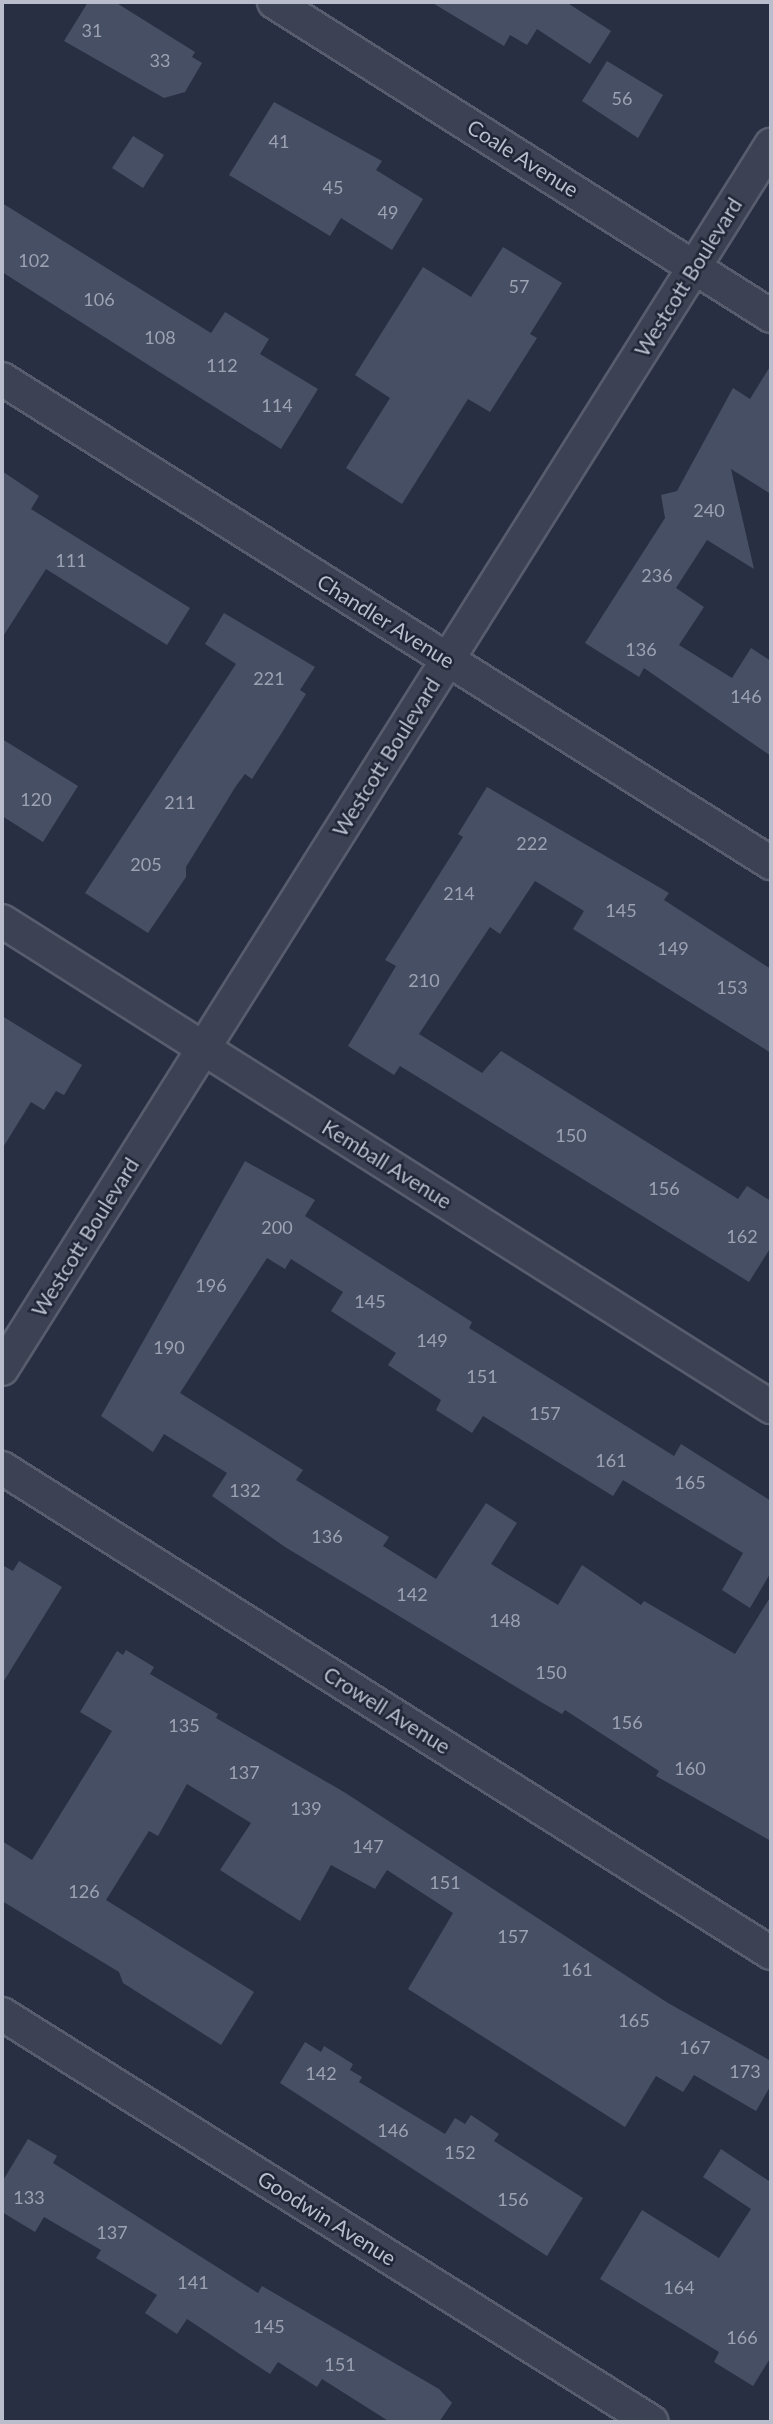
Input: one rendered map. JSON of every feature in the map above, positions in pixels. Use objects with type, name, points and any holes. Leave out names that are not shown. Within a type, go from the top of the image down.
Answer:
[{"type":"street","name":"Coale Avenue","points":[[274,2],[771,316]]},
{"type":"street","name":"Westcott Boulevard","points":[[2,1369],[771,145]]},
{"type":"street","name":"Chandler Avenue","points":[[2,379],[771,863]]},
{"type":"street","name":"Kemball Avenue","points":[[2,921],[771,1407]]},
{"type":"street","name":"Crowell Avenue","points":[[2,1468],[771,1953]]},
{"type":"street","name":"Goodwin Avenue","points":[[2,2014],[652,2422]]},
{"type":"building","points":[[88,2],[115,2],[195,52],[192,57],[202,63],[185,92],[164,98],[64,41]]},
{"type":"building","points":[[431,2],[566,2],[611,31],[590,64],[537,29],[527,45],[510,35],[504,46]]},
{"type":"building","points":[[607,61],[663,95],[638,138],[582,101]]},
{"type":"building","points":[[274,102],[382,161],[376,170],[423,199],[392,250],[341,218],[330,236],[229,175]]},
{"type":"building","points":[[133,136],[164,155],[143,188],[112,168]]},
{"type":"building","points":[[2,203],[211,333],[225,312],[269,339],[260,354],[318,389],[281,449],[2,272]]},
{"type":"building","points":[[503,247],[562,283],[530,334],[537,338],[490,412],[468,399],[402,504],[346,468],[390,398],[355,375],[423,267],[471,297]]},
{"type":"building","points":[[771,365],[771,494],[731,469],[754,569],[707,540],[676,588],[704,607],[679,645],[732,678],[751,648],[771,661],[771,756],[644,668],[639,677],[585,643],[665,518],[661,495],[677,491],[733,388],[750,399]]},
{"type":"building","points":[[2,471],[39,496],[31,509],[190,608],[167,645],[46,569],[2,638]]},
{"type":"building","points":[[224,613],[315,667],[300,690],[306,694],[281,734],[252,779],[245,774],[236,786],[186,867],[186,877],[148,933],[85,893],[236,664],[205,644]]},
{"type":"building","points":[[2,739],[78,786],[43,842],[2,816]]},
{"type":"building","points":[[487,787],[669,893],[664,900],[771,969],[771,1053],[573,929],[584,911],[535,881],[500,934],[490,927],[419,1034],[482,1073],[501,1051],[738,1199],[747,1186],[771,1201],[771,1247],[749,1282],[400,1066],[394,1075],[348,1046],[396,966],[385,960],[463,837],[458,834]]},
{"type":"building","points":[[2,1016],[82,1065],[64,1095],[56,1091],[44,1110],[31,1102],[2,1149]]},
{"type":"building","points":[[245,1161],[315,1200],[305,1216],[472,1322],[469,1328],[674,1456],[681,1444],[771,1501],[771,1572],[750,1608],[722,1590],[743,1553],[623,1480],[613,1496],[483,1416],[472,1433],[436,1410],[441,1400],[388,1365],[396,1353],[331,1311],[343,1292],[291,1259],[285,1269],[267,1258],[180,1393],[303,1470],[296,1480],[389,1537],[383,1546],[436,1579],[486,1503],[517,1523],[491,1564],[558,1605],[582,1565],[641,1605],[644,1601],[735,1654],[771,1596],[771,1841],[656,1776],[659,1771],[565,1710],[562,1714],[541,1702],[285,1547],[212,1496],[227,1473],[164,1434],[153,1452],[101,1416]]},
{"type":"building","points":[[19,1561],[62,1587],[2,1684],[2,1565],[13,1571]]},
{"type":"building","points":[[126,1650],[154,1667],[150,1674],[218,1714],[216,1718],[344,1792],[668,2003],[771,2061],[771,2085],[756,2111],[694,2075],[683,2092],[656,2076],[625,2127],[408,1989],[453,1913],[387,1870],[375,1889],[331,1865],[300,1921],[220,1870],[251,1823],[187,1784],[158,1836],[149,1831],[106,1900],[254,1992],[221,2045],[123,1983],[119,1972],[2,1901],[2,1841],[32,1860],[112,1731],[80,1712],[117,1651],[123,1655]]},
{"type":"building","points":[[305,2042],[321,2052],[324,2046],[353,2064],[350,2070],[362,2077],[359,2082],[445,2134],[455,2118],[465,2124],[471,2115],[499,2134],[494,2141],[583,2198],[547,2256],[280,2083]]},
{"type":"building","points":[[28,2139],[57,2156],[53,2163],[258,2293],[262,2286],[439,2389],[452,2403],[439,2422],[390,2422],[322,2379],[317,2387],[278,2362],[270,2374],[187,2319],[177,2334],[145,2313],[157,2295],[96,2258],[101,2250],[44,2217],[35,2232],[2,2212],[2,2182]]},
{"type":"building","points":[[721,2149],[769,2181],[771,2177],[771,2357],[753,2386],[714,2362],[719,2352],[600,2279],[642,2210],[719,2258],[751,2209],[703,2177]]}]
